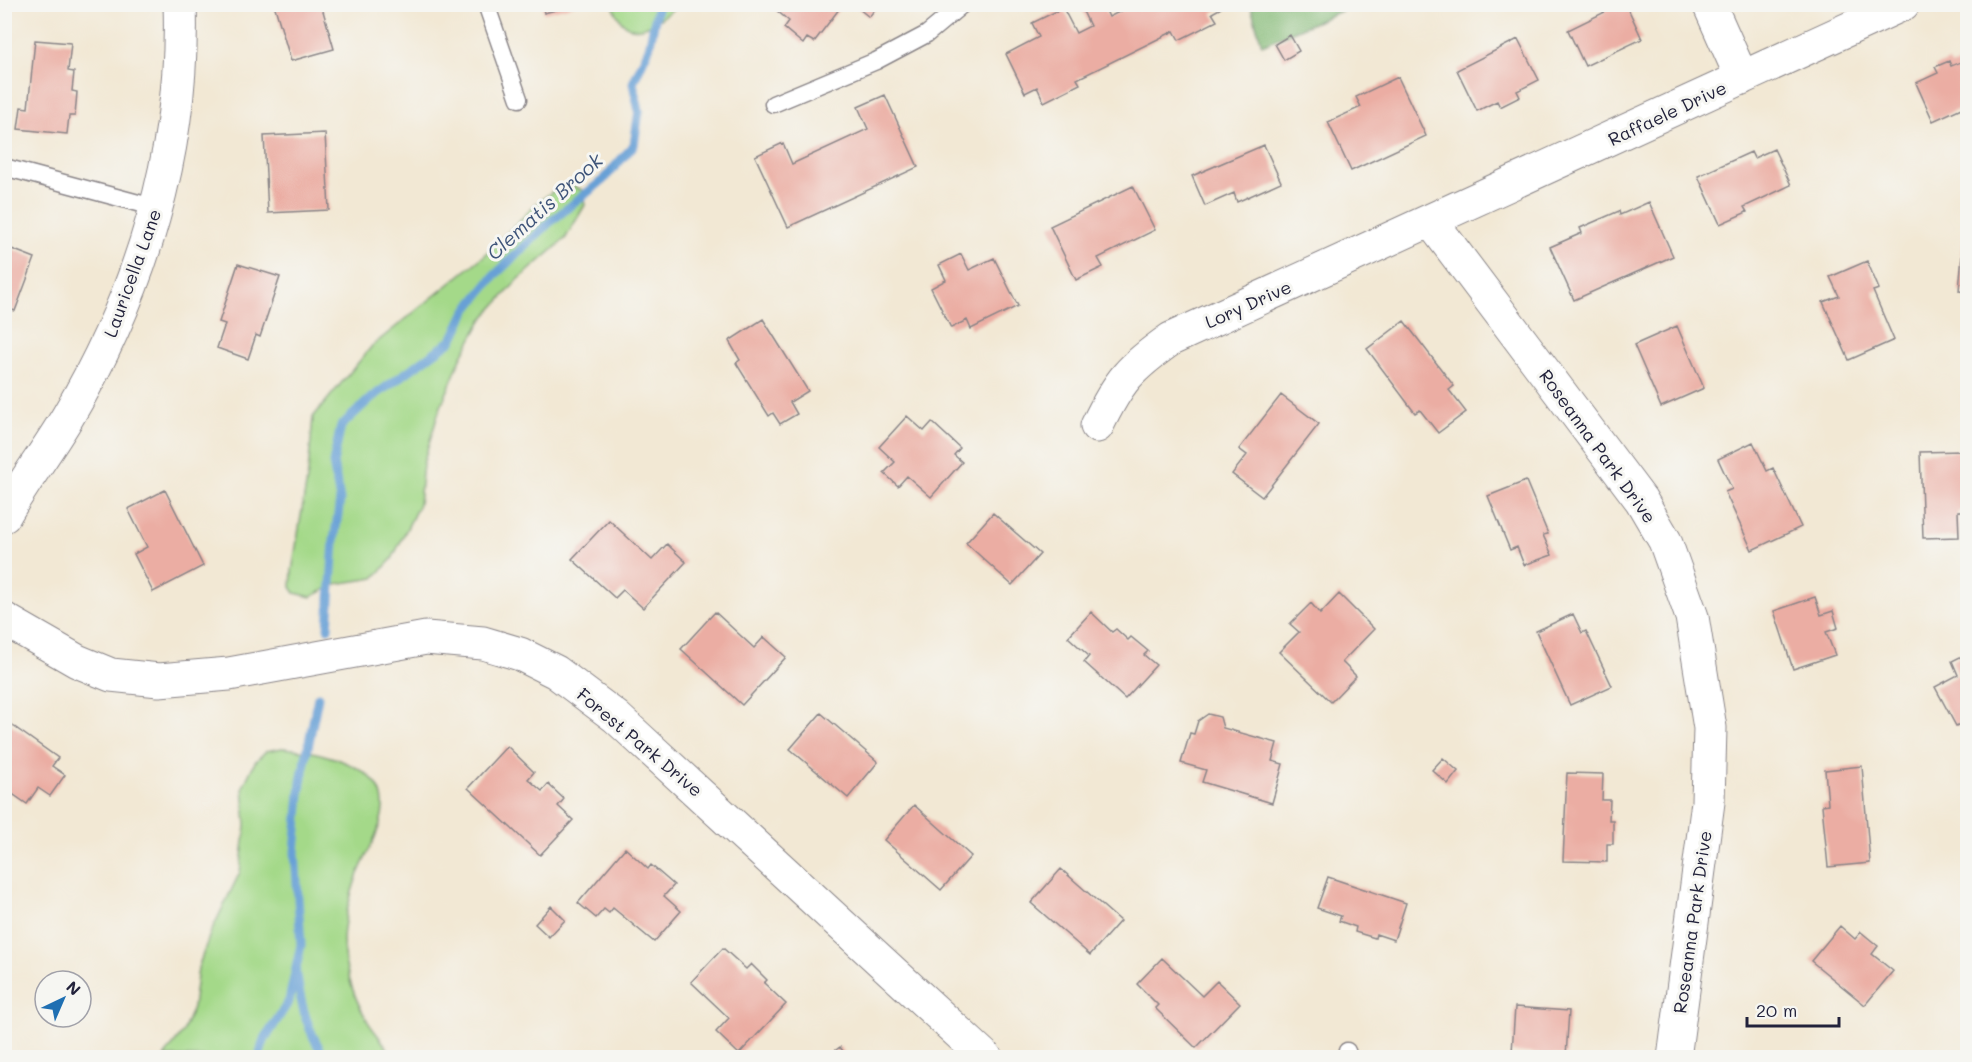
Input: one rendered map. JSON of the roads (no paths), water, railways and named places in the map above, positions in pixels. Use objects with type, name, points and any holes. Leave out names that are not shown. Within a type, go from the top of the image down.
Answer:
[{"type":"street","name":"Lauricella Lane","points":[[4,516],[27,476],[68,417],[116,323],[157,208],[175,119],[181,32],[180,4]]},
{"type":"street","points":[[1709,4],[1742,78]]},
{"type":"street","name":"Raffaele Drive","points":[[1431,221],[1903,4]]},
{"type":"street","name":"Lory Drive","points":[[1097,426],[1115,388],[1141,360],[1171,339],[1431,221]]},
{"type":"street","name":"Roseanna Park Drive","points":[[1431,221],[1641,500],[1665,541],[1692,617],[1710,728],[1708,802],[1674,1058]]},
{"type":"street","name":"Forest Park Drive","points":[[4,619],[76,661],[111,675],[159,680],[229,674],[426,638],[483,643],[520,654],[556,672],[616,717],[986,1058]]},
{"type":"lane","points":[[486,4],[519,99]]},
{"type":"lane","points":[[773,104],[927,34],[963,4]]},
{"type":"lane","points":[[4,167],[74,188],[157,208]]},
{"type":"waterway","name":"Clematis Brook","points":[[328,628],[334,541],[340,500],[333,463],[341,426],[371,398],[452,340],[466,311],[494,276],[549,223],[603,180],[634,145],[639,111],[633,83],[649,48],[658,4]]},
{"type":"waterway","name":"Clematis Brook","points":[[259,1058],[263,1042],[289,1001],[301,945],[295,852],[301,782],[318,697]]},
{"type":"waterway","name":"Clematis Brook","points":[[297,976],[306,1018],[325,1058]]}]
